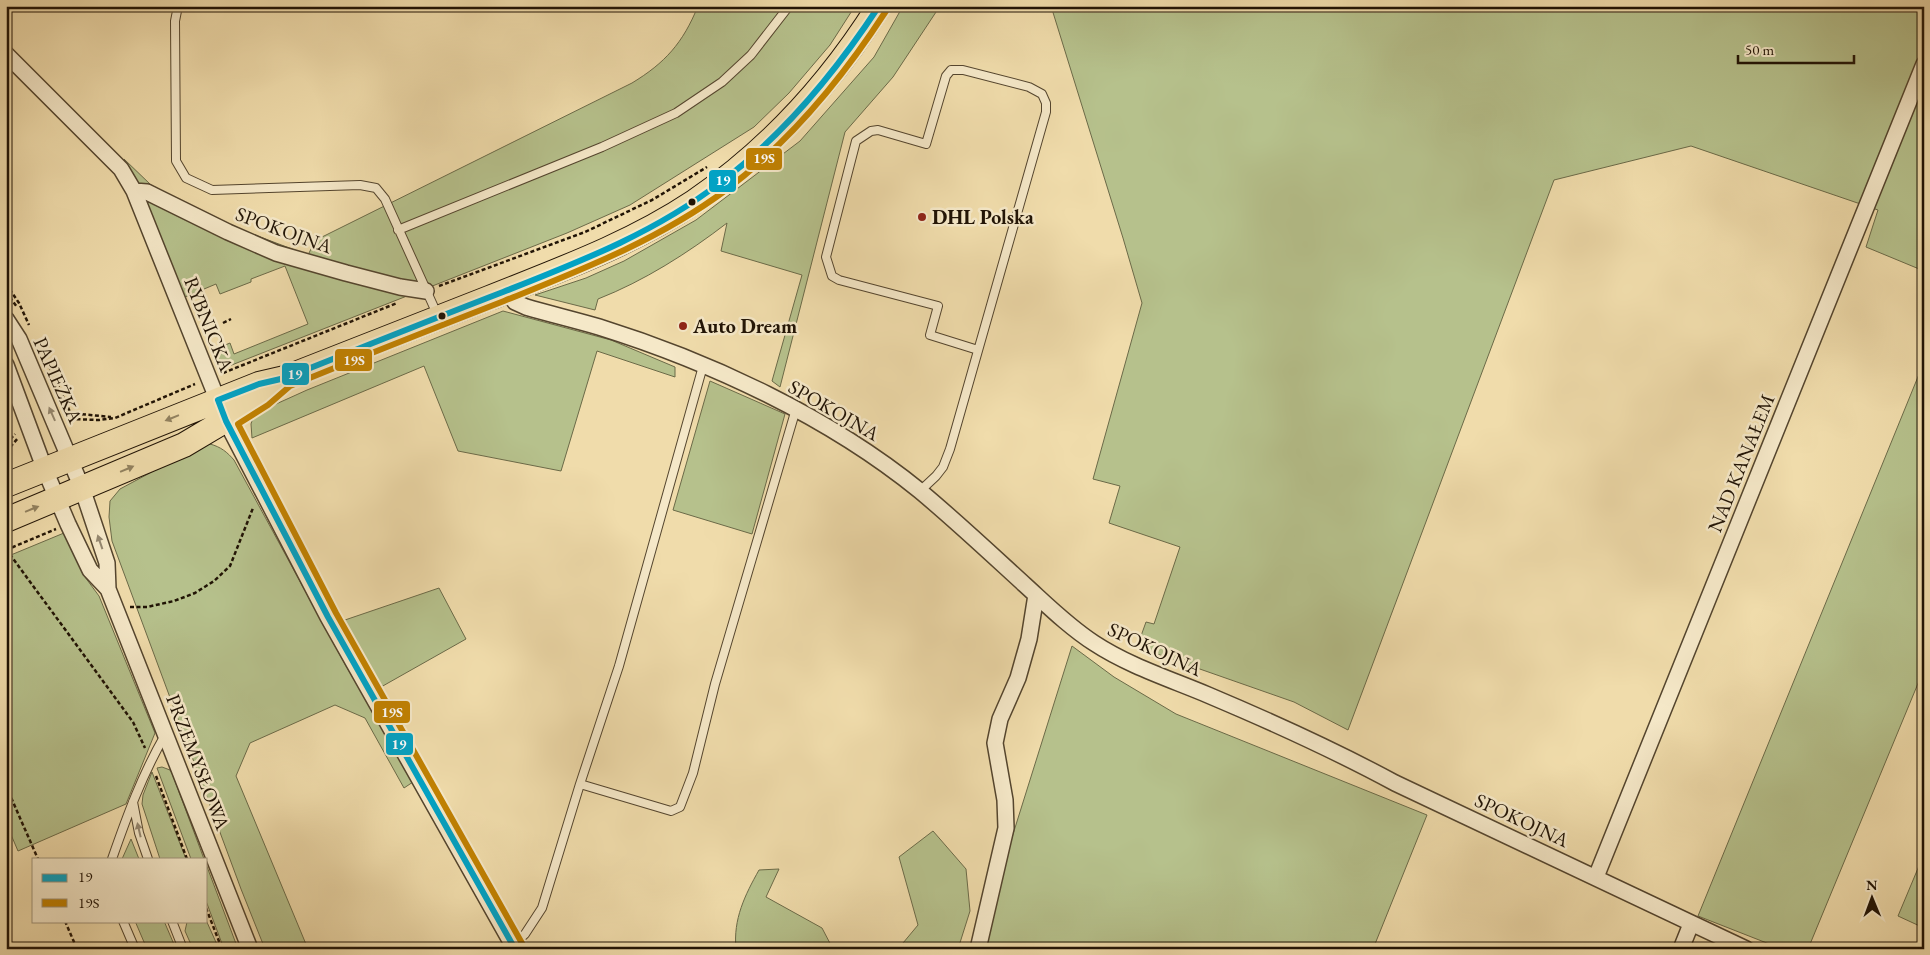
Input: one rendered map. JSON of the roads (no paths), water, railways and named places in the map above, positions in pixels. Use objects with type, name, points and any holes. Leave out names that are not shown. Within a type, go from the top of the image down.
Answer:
[{"type":"main road","points":[[6,520],[184,444],[222,410],[259,384],[285,378],[596,255],[640,234],[693,202],[736,171],[770,142],[812,98],[843,61],[879,6]]},
{"type":"main road","points":[[6,485],[71,459],[222,410]]},
{"type":"street","name":"RYBNICKA","points":[[6,54],[108,156],[134,191],[222,410],[261,488],[328,617],[514,947]]},
{"type":"street","name":"NAD KANAŁEM","points":[[1596,877],[1924,64]]},
{"type":"street","name":"SPOKOJNA","points":[[134,191],[147,192],[228,232],[276,253],[400,287],[426,291]]},
{"type":"street","name":"SPOKOJNA","points":[[507,290],[515,302],[526,307],[634,338],[703,366],[796,409],[877,458],[920,491],[1071,627],[1113,655],[1264,718],[1746,949]]},
{"type":"street","name":"PAPIEŻKA","points":[[6,319],[19,339],[82,488]]},
{"type":"street","name":"PAPIEŻKA","points":[[6,365],[57,499]]},
{"type":"street","name":"PRZEMYSŁOWA","points":[[82,488],[107,563],[108,589],[250,949]]},
{"type":"street","name":"PRZEMYSŁOWA","points":[[57,499],[90,570],[108,589]]},
{"type":"street","points":[[978,949],[1006,828],[1005,800],[995,743],[1000,719],[1018,678],[1029,639],[1036,595]]},
{"type":"street","points":[[1681,949],[1691,924]]},
{"type":"lane","points":[[178,6],[175,21],[176,161],[186,178],[212,190],[360,185],[376,188],[384,199],[438,317]]},
{"type":"lane","points":[[398,230],[602,147],[676,113],[722,82],[751,55],[789,6]]},
{"type":"lane","points":[[920,491],[943,467],[950,449],[1046,112],[1046,103],[1042,94],[1029,87],[963,70],[951,70],[946,76],[926,144],[878,130],[871,131],[856,141],[826,257],[832,276],[839,280],[938,306],[930,335],[978,350]]},
{"type":"lane","points":[[514,947],[526,934],[542,908],[549,889],[618,666],[703,366]]},
{"type":"lane","points":[[580,784],[671,811],[680,807],[693,773],[715,684],[796,409]]},
{"type":"lane","points":[[112,858],[133,800],[150,760],[166,734]]},
{"type":"lane","points":[[133,800],[139,833],[148,858]]},
{"type":"lane","points":[[123,922],[135,949]]},
{"type":"lane","points":[[172,922],[183,949]]},
{"type":"place","name":"DHL Polska","points":[[922,217]]},
{"type":"place","name":"Auto Dream","points":[[683,326]]}]
